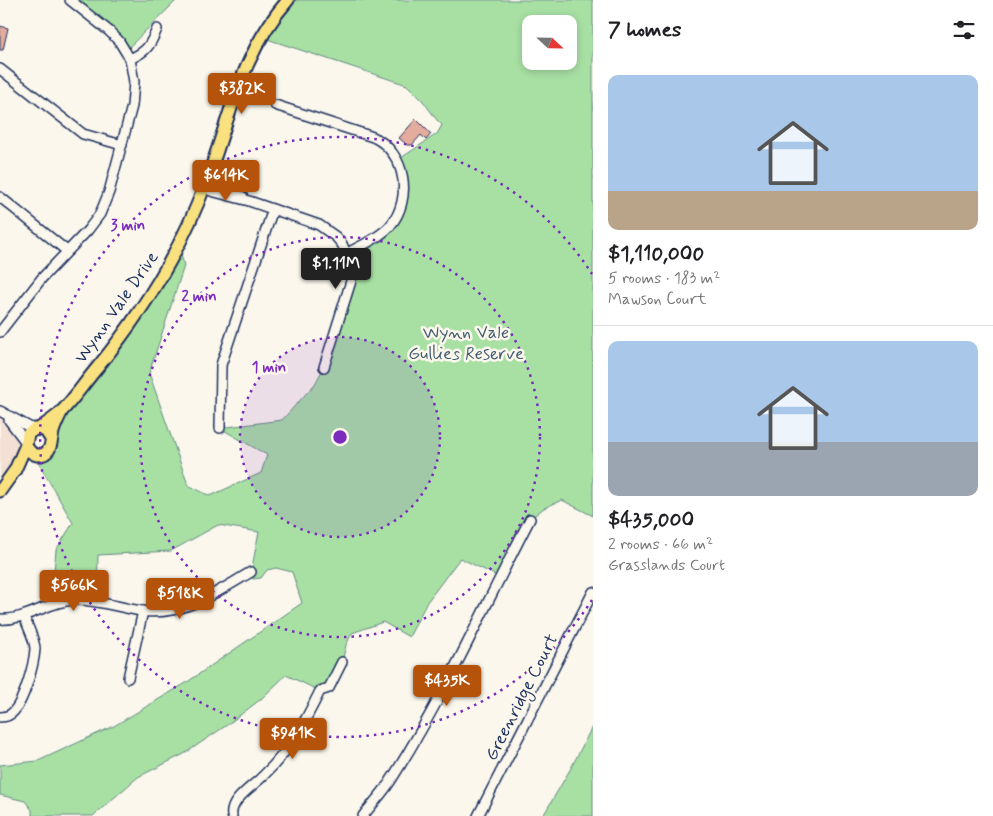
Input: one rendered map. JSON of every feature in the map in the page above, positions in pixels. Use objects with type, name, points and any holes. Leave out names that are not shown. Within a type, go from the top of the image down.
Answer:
[{"type":"main road","name":"Wynn Vale Drive","points":[[37,429],[62,412],[108,354],[153,291],[179,245],[205,186],[246,65],[261,36],[288,0]]},
{"type":"main road","name":"Wynn Vale Drive","points":[[52,439],[62,412]]},
{"type":"main road","points":[[0,491],[14,470],[28,434],[37,429],[47,432],[52,439],[50,449],[14,470]]},
{"type":"main road","points":[[25,443],[30,452],[37,455]]},
{"type":"street","points":[[2,326],[41,279],[88,230],[100,214],[109,192],[134,94],[130,58],[119,41],[70,0]]},
{"type":"street","points":[[130,58],[143,53],[151,44],[157,29]]},
{"type":"street","points":[[0,69],[82,134],[122,145]]},
{"type":"street","points":[[275,104],[373,137],[387,146],[400,165],[404,183],[401,202],[395,219],[376,238],[348,253]]},
{"type":"street","points":[[205,186],[211,191],[250,201],[328,230],[348,253],[351,264],[351,281],[324,367]]},
{"type":"street","points":[[0,197],[67,251]]},
{"type":"street","points":[[220,428],[221,366],[273,209]]},
{"type":"street","points":[[3,413],[37,429]]},
{"type":"street","points":[[3,413],[25,443]]},
{"type":"street","points":[[363,816],[403,762],[530,519]]},
{"type":"street","points":[[0,619],[24,616],[51,604],[72,600],[94,601],[143,611],[190,606],[252,572]]},
{"type":"street","name":"Greenridge Court","points":[[478,816],[593,592]]},
{"type":"street","points":[[128,678],[143,611]]},
{"type":"street","points":[[0,717],[6,717],[14,711],[22,695],[32,664],[35,647],[24,616]]},
{"type":"street","points":[[232,816],[231,810],[235,802],[265,774],[297,736],[320,691],[329,688],[342,662]]},
{"type":"shaded area","points":[[0,411],[25,443],[0,492]]},
{"type":"green space","points":[[70,0],[177,0],[125,51]]},
{"type":"green space","name":"Wynn Vale Gullies Reserve","points":[[289,0],[593,0],[593,516],[562,500],[544,508],[530,519],[501,578],[460,558],[427,602],[409,637],[383,622],[352,633],[346,645],[342,662],[329,688],[320,691],[286,675],[261,699],[227,725],[184,754],[138,777],[93,816],[32,816],[32,810],[25,801],[0,795],[0,765],[38,761],[114,726],[186,683],[302,603],[292,572],[276,568],[267,570],[261,578],[253,579],[251,572],[259,532],[218,525],[171,551],[98,555],[97,602],[51,604],[56,550],[73,523],[42,469],[37,455],[41,455],[53,431],[108,354],[179,245],[184,266],[149,373],[188,485],[210,496],[261,473],[267,455],[220,428],[282,420],[315,384],[324,367],[348,292],[348,253],[388,228],[401,202],[398,160],[437,134],[442,125],[423,101],[407,85],[261,37]]},
{"type":"green space","points":[[593,725],[593,816],[543,816],[571,768]]},
{"type":"building","points":[[0,26],[8,28],[3,50],[0,50]]},
{"type":"building","points":[[416,119],[431,134],[426,140],[421,135],[412,145],[407,145],[399,138]]}]
